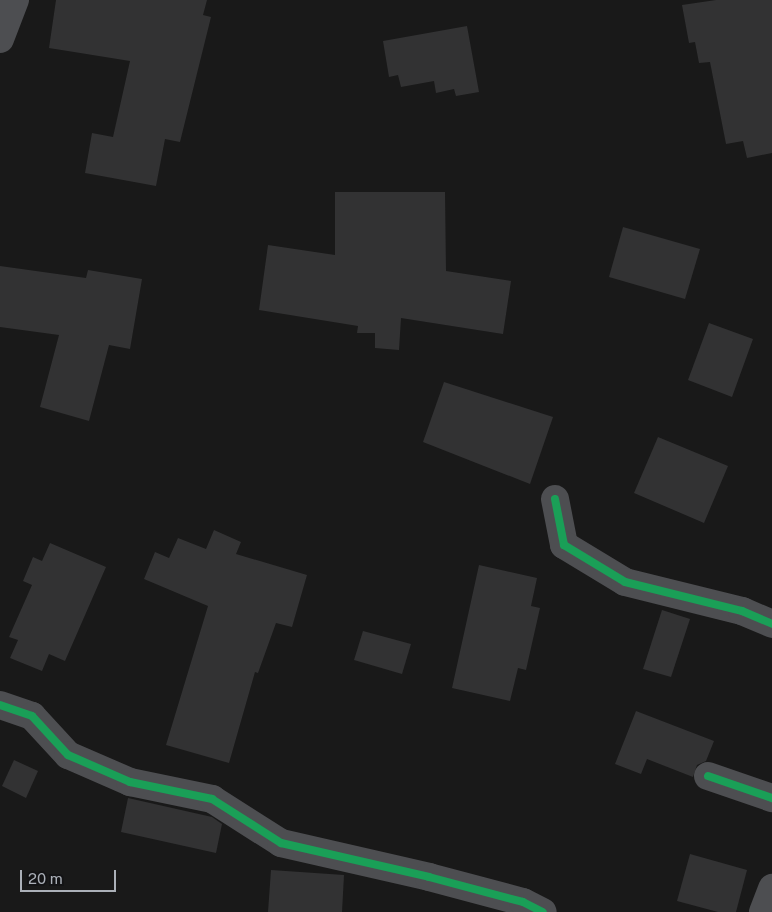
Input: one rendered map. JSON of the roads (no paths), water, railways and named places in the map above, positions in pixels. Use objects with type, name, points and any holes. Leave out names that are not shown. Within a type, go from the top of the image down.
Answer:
[{"type":"street","points":[[0,39],[14,0]]},
{"type":"street","points":[[554,499],[564,545],[625,582],[742,611],[772,624]]},
{"type":"street","points":[[0,705],[32,716],[68,755],[130,782],[212,799],[281,843],[429,877],[523,902],[543,912]]},
{"type":"street","points":[[708,776],[772,798]]},
{"type":"street","points":[[763,912],[772,888]]}]
